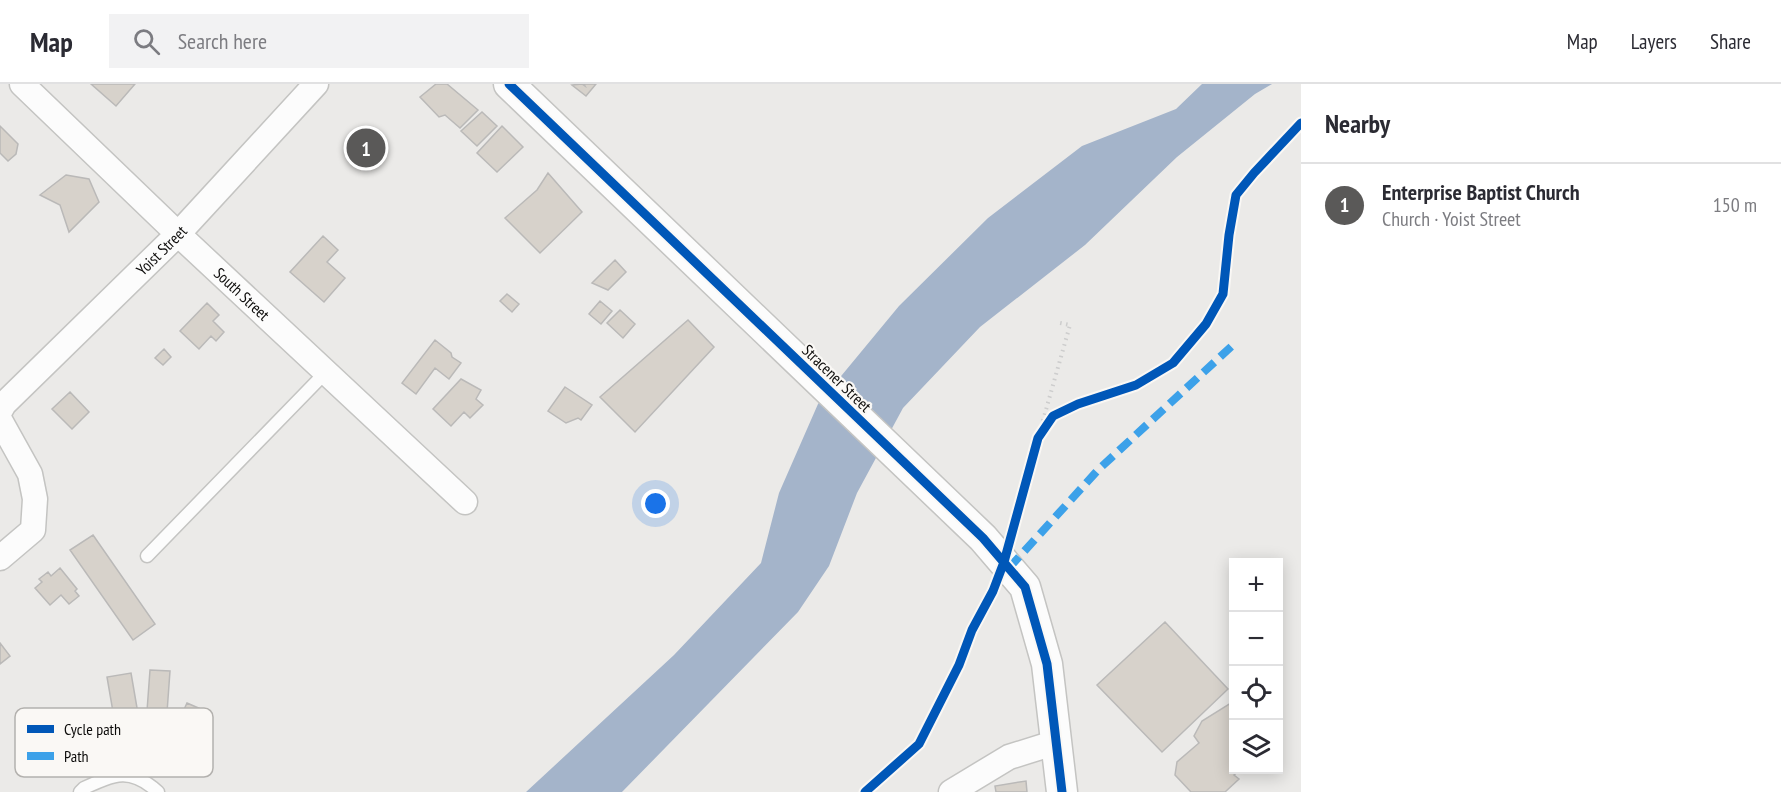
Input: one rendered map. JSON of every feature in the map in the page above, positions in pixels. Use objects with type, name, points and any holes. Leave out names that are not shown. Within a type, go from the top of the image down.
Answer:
[{"type":"street","name":"South Street","points":[[22,84],[178,234],[465,502]]},
{"type":"street","name":"Yoist Street","points":[[0,411],[4,404],[178,234],[316,84]]},
{"type":"street","name":"Stracener Street","points":[[509,84],[983,538],[1025,587],[1047,664],[1062,792]]},
{"type":"street","points":[[0,420],[30,474],[35,499],[33,530],[0,558]]},
{"type":"street","points":[[951,792],[1009,756],[1057,742]]},
{"type":"lane","points":[[147,556],[326,372]]},
{"type":"lane","points":[[80,792],[110,777]]},
{"type":"lane","points":[[137,777],[158,792]]},
{"type":"path","points":[[1035,450],[1070,325],[1060,324]]},
{"type":"path","points":[[1038,438],[1053,416]]},
{"type":"water","points":[[1202,84],[1272,84],[1255,94],[1177,157],[1085,245],[980,327],[903,408],[857,493],[829,566],[798,612],[622,792],[526,792],[674,655],[761,563],[779,493],[818,404],[899,306],[988,218],[1082,146],[1176,109]]},
{"type":"building","points":[[91,84],[135,84],[116,106]]},
{"type":"building","points":[[436,84],[447,84],[478,110],[460,128],[445,115],[439,117],[420,97]]},
{"type":"building","points":[[584,84],[596,84],[586,96],[572,85],[585,86]]},
{"type":"building","points":[[482,112],[497,126],[477,146],[461,131]]},
{"type":"building","points":[[0,126],[18,144],[16,154],[8,161],[0,153]]},
{"type":"building","points":[[502,126],[523,147],[497,172],[477,153]]},
{"type":"building","points":[[548,173],[582,212],[540,253],[505,218],[537,190]]},
{"type":"building","points":[[66,175],[89,179],[99,202],[69,232],[60,205],[40,195]]},
{"type":"building","points":[[323,236],[338,250],[327,262],[345,278],[324,302],[290,272]]},
{"type":"building","points":[[615,260],[626,272],[608,290],[592,283]]},
{"type":"building","points":[[507,294],[519,304],[512,312],[500,301]]},
{"type":"building","points":[[600,301],[612,311],[601,324],[589,314]]},
{"type":"building","points":[[207,303],[219,315],[213,321],[224,332],[216,341],[211,336],[199,349],[180,331]]},
{"type":"building","points":[[620,310],[635,324],[623,338],[607,323]]},
{"type":"building","points":[[688,320],[714,347],[635,432],[600,397]]},
{"type":"building","points":[[435,340],[461,363],[449,379],[435,368],[416,394],[402,383]]},
{"type":"building","points":[[164,349],[171,357],[163,365],[155,358]]},
{"type":"building","points":[[461,379],[481,390],[476,399],[483,405],[470,418],[464,412],[451,426],[433,409]]},
{"type":"building","points":[[565,387],[592,405],[581,420],[578,418],[566,423],[548,411]]},
{"type":"building","points":[[70,392],[89,412],[72,429],[52,409]]},
{"type":"building","points":[[93,535],[155,624],[133,640],[70,550]]},
{"type":"building","points":[[60,568],[77,589],[75,591],[79,596],[69,604],[61,595],[50,605],[35,588],[42,582],[39,579],[48,572],[51,576]]},
{"type":"building","points":[[1165,622],[1228,689],[1162,752],[1097,685]]},
{"type":"building","points":[[0,643],[10,656],[0,664]]},
{"type":"building","points":[[150,670],[170,671],[167,708],[147,708]]},
{"type":"building","points":[[131,673],[137,708],[112,708],[107,677]]},
{"type":"building","points":[[187,703],[198,708],[185,708]]},
{"type":"building","points":[[1229,704],[1229,774],[1235,774],[1239,779],[1225,792],[1191,792],[1175,775],[1177,762],[1199,743],[1194,736],[1202,721]]},
{"type":"building","points":[[1026,781],[1027,792],[996,792],[995,786]]},
{"type":"marked path","points":[[1009,568],[1098,470],[1234,344]]},
{"type":"cycle path","points":[[509,84],[983,538],[1025,587],[1047,664],[1062,792]]},
{"type":"cycle path","points":[[865,792],[919,744],[959,665],[972,630],[993,591],[1004,562],[1038,438],[1053,416],[1078,404],[1136,385],[1173,363],[1206,324],[1223,294],[1236,195],[1301,123]]},
{"type":"place","name":"Enterprise Baptist Church","points":[[366,148]]}]
